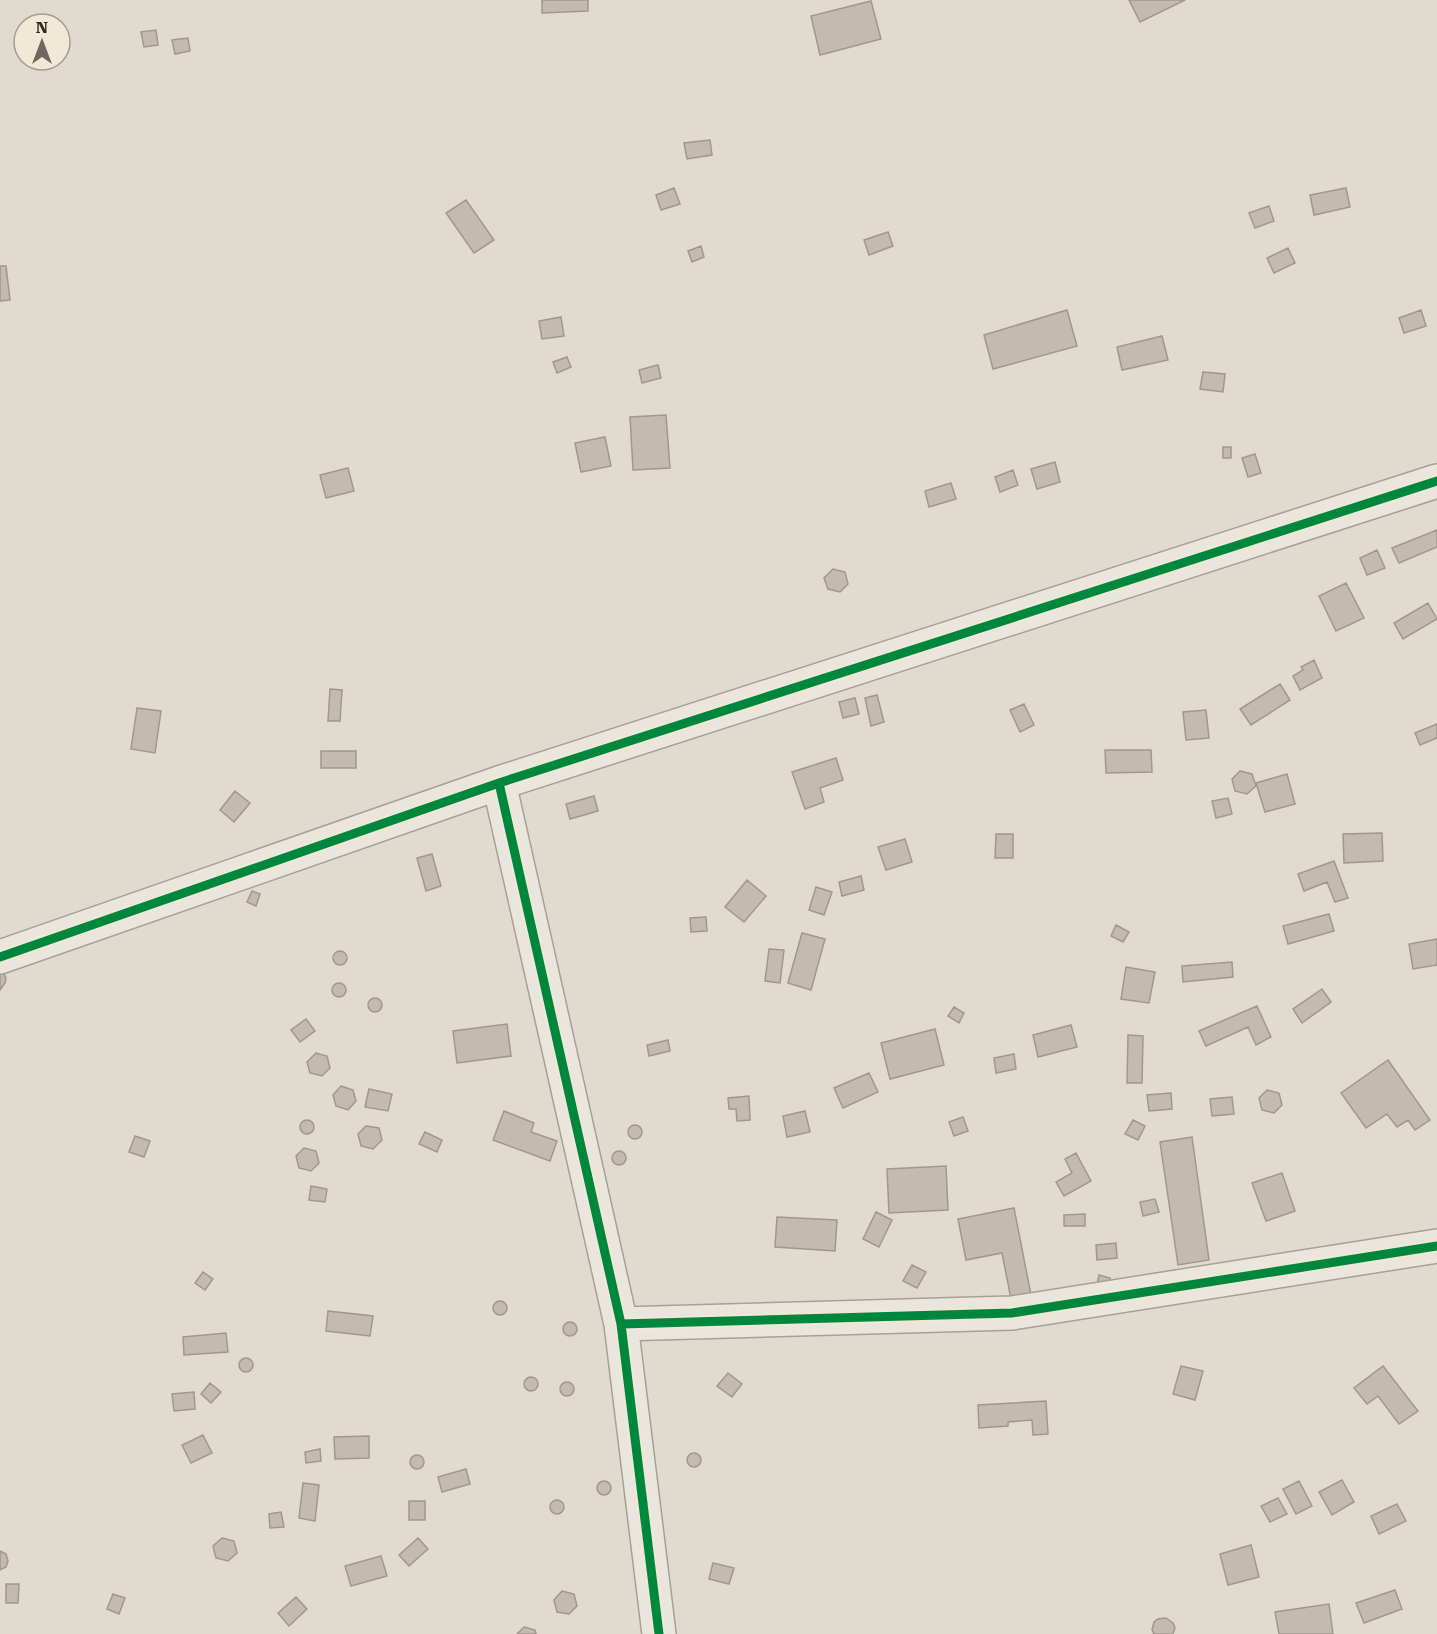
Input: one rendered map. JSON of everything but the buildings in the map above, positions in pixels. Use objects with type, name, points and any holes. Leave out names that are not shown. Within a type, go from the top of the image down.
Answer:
[{"type":"street","points":[[0,957],[499,783],[1437,481]]},
{"type":"street","points":[[499,783],[621,1324],[659,1634]]},
{"type":"street","points":[[621,1324],[1012,1313],[1437,1246]]},
{"type":"cycle path","points":[[499,783],[1437,481]]},
{"type":"cycle path","points":[[0,957],[499,783],[621,1324],[659,1634]]},
{"type":"cycle path","points":[[621,1324],[1012,1313],[1437,1246]]}]
